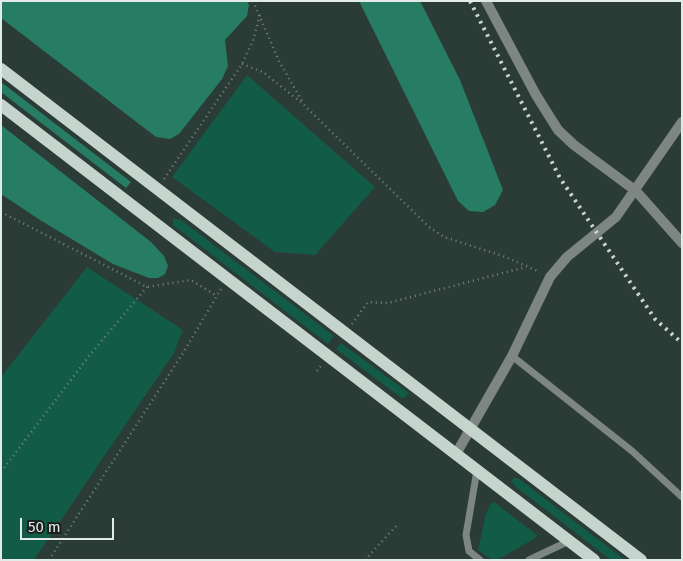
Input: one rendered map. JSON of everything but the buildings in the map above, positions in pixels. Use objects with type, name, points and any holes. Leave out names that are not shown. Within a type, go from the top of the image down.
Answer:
[{"type":"main road","points":[[1,69],[642,560]]},
{"type":"main road","points":[[1,105],[594,560]]},
{"type":"street","points":[[486,1],[536,94],[558,130],[574,145],[636,191],[682,243]]},
{"type":"street","points":[[456,454],[512,356],[550,277],[567,257],[616,217],[636,191],[682,122]]},
{"type":"lane","points":[[512,356],[632,450],[682,498]]},
{"type":"lane","points":[[477,470],[466,535],[469,551],[480,560]]},
{"type":"lane","points":[[529,560],[569,541]]},
{"type":"path","points":[[253,1],[280,61],[303,104]]},
{"type":"path","points":[[158,188],[242,64],[253,42],[260,14]]},
{"type":"path","points":[[242,64],[263,72],[303,104],[429,227],[444,237],[503,256],[550,277]]},
{"type":"path","points":[[1,212],[3,216],[147,287],[191,280],[217,296]]},
{"type":"path","points":[[368,302],[388,303],[403,300],[527,267]]},
{"type":"path","points":[[50,560],[183,353],[227,279]]},
{"type":"path","points":[[1,472],[89,356],[147,287]]},
{"type":"path","points":[[365,560],[397,525]]},
{"type":"green space","points":[[1,1],[247,1],[249,5],[247,16],[225,40],[228,66],[222,79],[179,134],[170,139],[156,137],[1,18]]},
{"type":"green space","points":[[359,1],[420,1],[460,80],[503,190],[495,205],[483,212],[469,211],[458,201]]},
{"type":"green space","points":[[247,75],[375,187],[315,255],[275,252],[172,177]]},
{"type":"green space","points":[[1,82],[131,182],[126,188],[1,92]]},
{"type":"green space","points":[[1,125],[151,242],[164,256],[168,266],[165,274],[158,278],[149,278],[113,264],[1,194]]},
{"type":"green space","points":[[173,218],[181,220],[334,336],[328,344],[173,225]]},
{"type":"green space","points":[[87,267],[183,330],[174,353],[34,560],[1,560],[1,377]]},
{"type":"green space","points":[[341,343],[409,393],[403,399],[336,349]]},
{"type":"green space","points":[[513,478],[518,478],[625,560],[611,560],[516,487],[512,482]]},
{"type":"green space","points":[[494,502],[537,535],[534,539],[497,560],[492,560],[478,550],[486,514],[490,505]]},
{"type":"railway","points":[[470,1],[560,178],[655,319],[682,343]]}]
